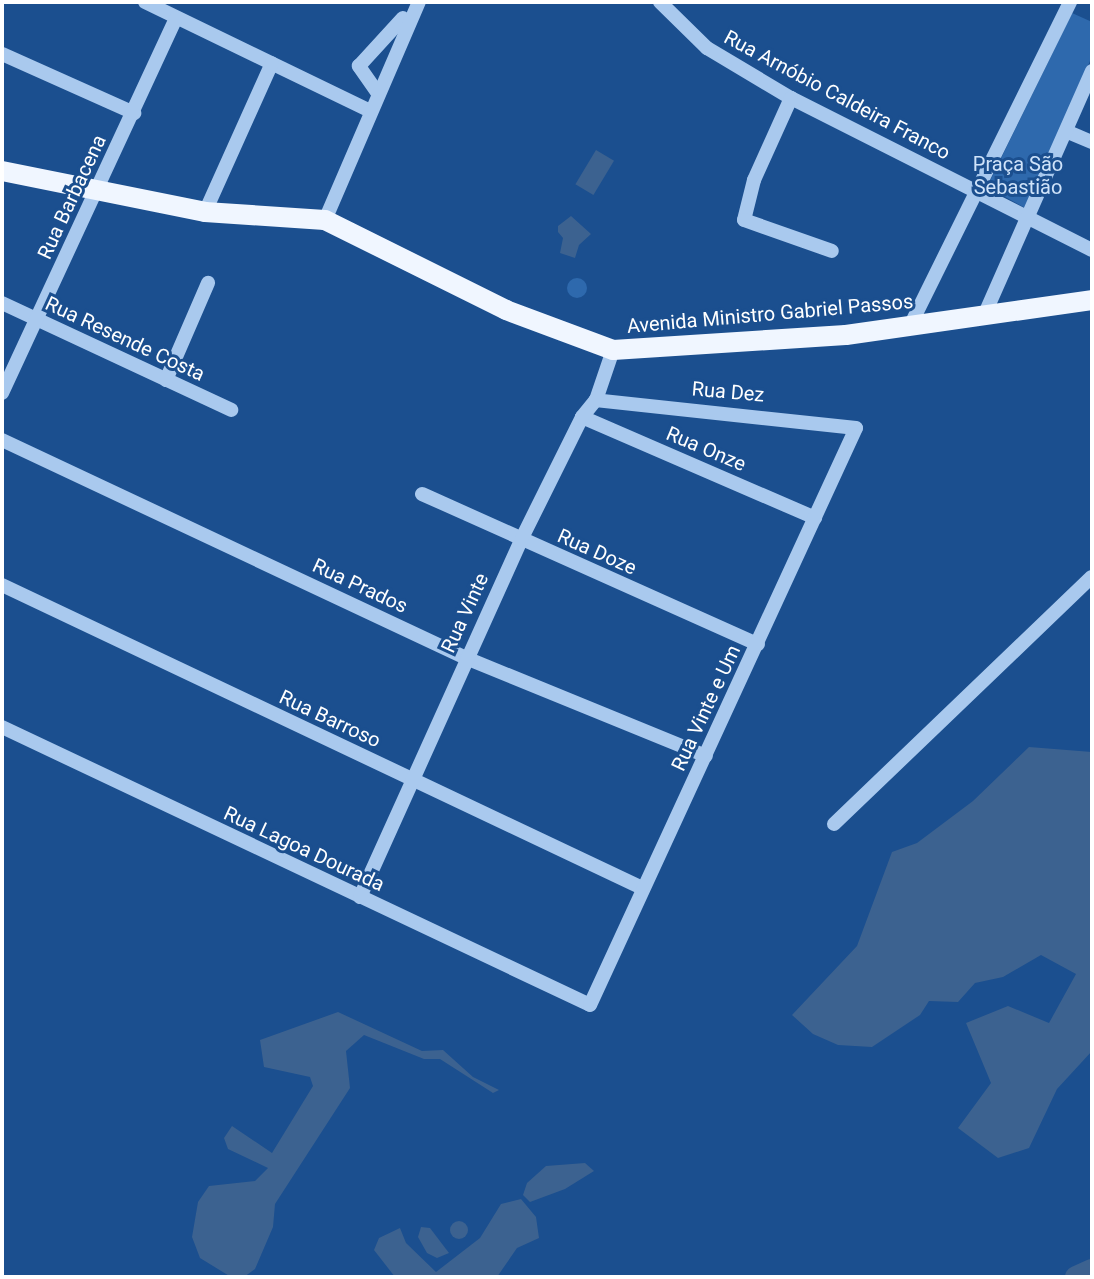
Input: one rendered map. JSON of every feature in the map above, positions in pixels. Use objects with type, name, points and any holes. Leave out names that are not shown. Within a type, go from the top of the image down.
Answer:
[{"type":"main road","name":"Avenida Ministro Gabriel Passos","points":[[2,171],[95,193],[205,212],[325,220],[506,310],[613,350],[909,328],[1092,300]]},
{"type":"street","points":[[145,2],[368,110]]},
{"type":"street","name":"Rua Arnóbio Caldeira Franco","points":[[660,2],[707,48],[791,98],[1092,250]]},
{"type":"street","points":[[909,328],[978,193],[1067,3]]},
{"type":"street","points":[[377,92],[359,66],[415,6]]},
{"type":"street","points":[[325,220],[368,110],[415,6]]},
{"type":"street","name":"Rua Barbacena","points":[[2,393],[176,18]]},
{"type":"street","points":[[2,54],[134,113]]},
{"type":"street","points":[[205,212],[272,63]]},
{"type":"street","points":[[983,318],[1068,132],[1092,71]]},
{"type":"street","points":[[791,98],[754,180],[744,220],[832,251]]},
{"type":"street","points":[[1068,132],[1092,142]]},
{"type":"street","points":[[166,380],[208,283]]},
{"type":"street","name":"Rua Resende Costa","points":[[2,303],[231,410]]},
{"type":"street","name":"Rua Vinte","points":[[360,897],[521,540],[582,417],[596,400],[613,350]]},
{"type":"street","name":"Rua Dez","points":[[596,400],[856,428]]},
{"type":"street","name":"Rua Onze","points":[[582,417],[815,518]]},
{"type":"street","name":"Rua Vinte e Um","points":[[590,1005],[856,428]]},
{"type":"street","name":"Rua Prados","points":[[2,440],[466,658],[706,756]]},
{"type":"street","name":"Rua Doze","points":[[422,494],[758,644]]},
{"type":"street","points":[[834,824],[1092,577]]},
{"type":"street","name":"Rua Barroso","points":[[2,585],[642,888]]},
{"type":"street","name":"Rua Lagoa Dourada","points":[[2,727],[590,1005]]},
{"type":"green space","name":"Praça São Sebastião","points":[[1072,13],[1092,22],[1092,56],[1029,210],[987,187]]},
{"type":"green space","points":[[573,278],[581,278],[587,288],[581,298],[573,298],[567,292],[567,284]]},
{"type":"shaded area","points":[[596,150],[614,161],[593,195],[575,184]]},
{"type":"shaded area","points":[[571,216],[591,234],[579,245],[575,258],[560,253],[563,238],[558,232],[558,226]]},
{"type":"shaded area","points":[[1029,747],[1092,752],[1092,1051],[1057,1089],[1029,1148],[998,1158],[958,1128],[991,1083],[966,1023],[1008,1006],[1049,1023],[1076,974],[1041,955],[1003,977],[975,983],[958,1002],[929,1001],[920,1015],[872,1047],[838,1045],[813,1034],[792,1015],[857,946],[892,852],[917,843],[973,801]]},
{"type":"shaded area","points":[[338,1012],[422,1051],[443,1050],[473,1077],[499,1090],[493,1093],[440,1059],[424,1059],[364,1035],[346,1051],[350,1088],[275,1204],[273,1227],[255,1269],[244,1277],[231,1277],[200,1258],[192,1237],[198,1202],[209,1186],[255,1181],[268,1168],[228,1149],[224,1138],[232,1126],[272,1153],[313,1086],[310,1077],[264,1067],[260,1040]]},
{"type":"shaded area","points":[[585,1163],[594,1171],[565,1189],[530,1202],[523,1195],[527,1183],[546,1166]]},
{"type":"shaded area","points":[[521,1199],[536,1217],[539,1238],[517,1248],[497,1277],[395,1277],[374,1250],[379,1238],[400,1228],[406,1243],[436,1272],[480,1238],[501,1204]]},
{"type":"shaded area","points":[[459,1221],[468,1230],[459,1239],[450,1230]]},
{"type":"shaded area","points":[[421,1227],[430,1228],[449,1253],[437,1258],[427,1253],[418,1237]]},
{"type":"waterway","points":[[1076,1277],[1092,1270]]}]
